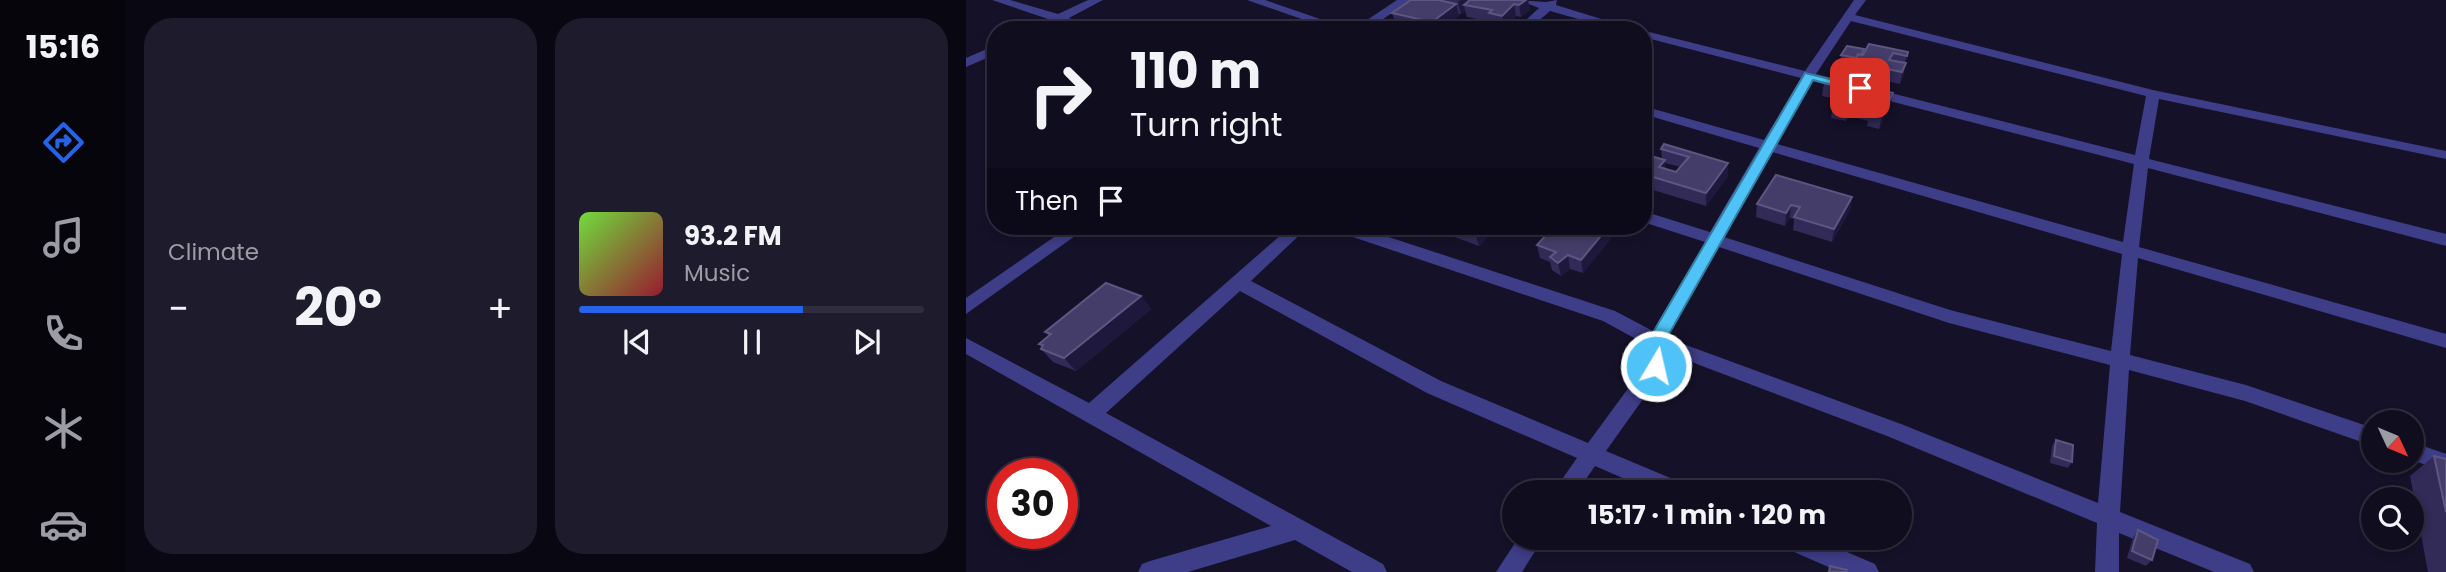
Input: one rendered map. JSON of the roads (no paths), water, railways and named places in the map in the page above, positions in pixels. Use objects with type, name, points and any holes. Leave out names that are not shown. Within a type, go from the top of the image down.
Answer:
[{"type":"street","points":[[998,0],[1068,21]]},
{"type":"street","points":[[1053,21],[1097,0]]},
{"type":"street","points":[[1253,0],[1318,21]]},
{"type":"street","points":[[1372,21],[1405,0]]},
{"type":"street","points":[[1524,0],[1551,3],[1605,21]]},
{"type":"street","points":[[1573,480],[1656,366],[1656,341],[1809,75],[1860,0]]},
{"type":"street","points":[[1531,21],[1551,3]]},
{"type":"street","points":[[1848,17],[2153,94],[2446,155]]},
{"type":"street","points":[[1652,35],[2446,240]]},
{"type":"street","points":[[966,63],[987,53]]},
{"type":"street","points":[[2107,572],[2108,520],[2130,251],[2140,159],[2153,94]]},
{"type":"street","points":[[1652,113],[2446,341]]},
{"type":"street","points":[[1652,219],[1949,316],[2246,393],[2361,434]]},
{"type":"street","points":[[966,307],[1068,235]]},
{"type":"street","points":[[1090,415],[1291,235]]},
{"type":"street","points":[[1365,235],[1609,316],[1656,341],[1894,430],[2108,520],[2242,572]]},
{"type":"street","points":[[1238,282],[1434,387],[1651,480]]},
{"type":"street","points":[[966,346],[1375,572]]},
{"type":"street","points":[[2424,455],[2446,463]]},
{"type":"street","points":[[1150,572],[1296,529]]},
{"type":"street","points":[[1508,572],[1524,550]]},
{"type":"street","points":[[1816,550],[1867,572]]}]
